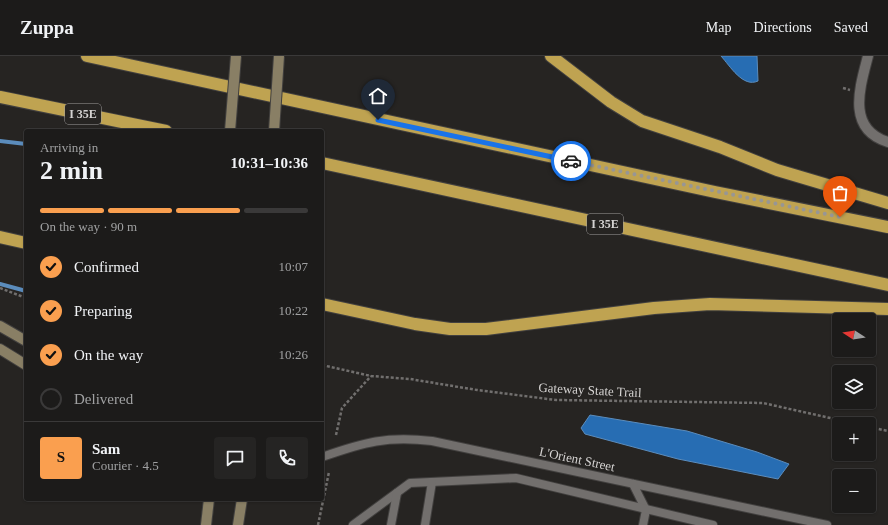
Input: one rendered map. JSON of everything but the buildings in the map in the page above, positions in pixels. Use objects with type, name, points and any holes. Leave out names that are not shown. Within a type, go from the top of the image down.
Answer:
[{"type":"highway","points":[[87,56],[714,192],[888,227]]},
{"type":"highway","points":[[551,56],[600,94],[642,121],[720,147],[777,170],[888,203]]},
{"type":"highway","name":"I 35E","points":[[0,97],[156,129]]},
{"type":"highway","name":"I 35E","points":[[324,163],[888,285]]},
{"type":"highway","points":[[0,237],[24,243]]},
{"type":"highway","points":[[324,304],[415,324],[450,329],[486,329],[654,308],[710,304],[888,309]]},
{"type":"main road","points":[[230,129],[236,56]]},
{"type":"main road","points":[[274,129],[279,56]]},
{"type":"main road","points":[[0,326],[24,340]]},
{"type":"main road","points":[[0,348],[24,363]]},
{"type":"main road","points":[[206,525],[209,501]]},
{"type":"main road","points":[[238,525],[242,501]]},
{"type":"street","points":[[868,56],[858,98],[861,117],[869,131],[888,142]]},
{"type":"lane","name":"L'Orient Street","points":[[324,456],[376,440],[412,439],[432,441],[827,525]]},
{"type":"lane","points":[[354,525],[410,483],[516,478],[713,525]]},
{"type":"lane","points":[[425,525],[432,482]]},
{"type":"lane","points":[[633,484],[646,510],[643,525]]},
{"type":"lane","points":[[391,525],[397,493]]},
{"type":"path","points":[[843,88],[850,90]]},
{"type":"path","points":[[0,288],[24,297]]},
{"type":"path","name":"Gateway State Trail","points":[[324,365],[370,376],[410,379],[477,390],[556,400],[763,404],[832,419]]},
{"type":"path","points":[[336,436],[342,408],[370,376]]},
{"type":"path","points":[[876,428],[888,431]]},
{"type":"path","points":[[324,496],[329,472]]},
{"type":"path","points":[[318,525],[323,501]]},
{"type":"water","points":[[721,56],[757,56],[758,81],[752,82],[742,79]]},
{"type":"water","points":[[590,415],[687,431],[757,452],[789,464],[778,479],[678,459],[585,434],[581,428]]},
{"type":"waterway","points":[[0,141],[24,144]]},
{"type":"waterway","points":[[0,284],[24,290]]},
{"type":"way so far","points":[[571,161],[714,192],[840,217]]},
{"type":"route","points":[[378,120],[571,161]]}]
